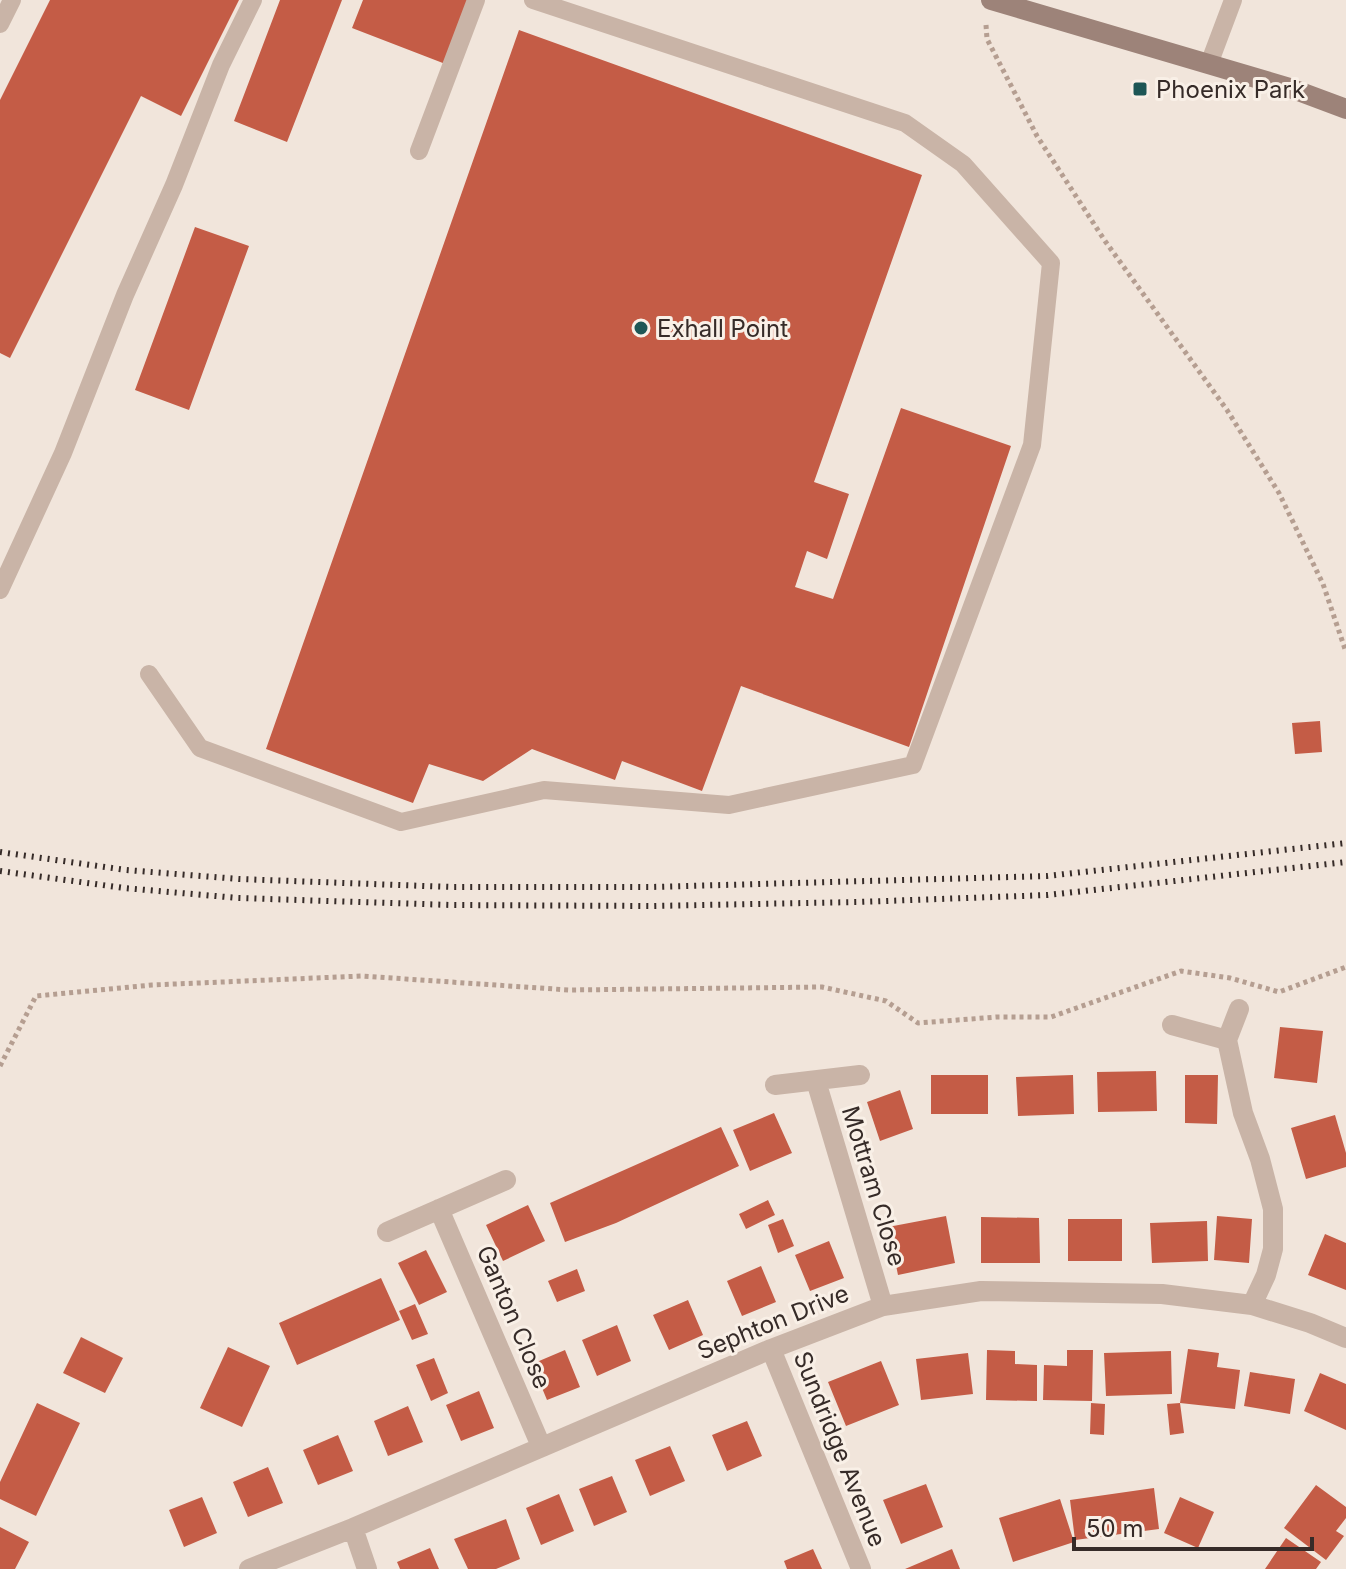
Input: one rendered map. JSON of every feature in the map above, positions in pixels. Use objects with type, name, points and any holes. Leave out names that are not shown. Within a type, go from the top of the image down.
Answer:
[{"type":"street","points":[[988,6],[1209,64],[1290,88],[1346,109]]},
{"type":"street","points":[[1239,1009],[1227,1040],[1243,1113],[1260,1159],[1273,1209],[1273,1249],[1266,1275],[1252,1305]]},
{"type":"street","points":[[1172,1025],[1227,1040]]},
{"type":"street","name":"Mottram Close","points":[[775,1085],[860,1075]]},
{"type":"street","name":"Mottram Close","points":[[816,1081],[883,1306]]},
{"type":"street","points":[[387,1232],[506,1180]]},
{"type":"street","name":"Ganton Close","points":[[439,1209],[541,1446]]},
{"type":"street","name":"Sephton Drive","points":[[249,1569],[353,1528],[771,1349],[883,1306],[981,1291],[1162,1294],[1252,1305],[1346,1338]]},
{"type":"street","name":"Sundridge Avenue","points":[[771,1349],[861,1569]]},
{"type":"street","points":[[353,1528],[367,1569]]},
{"type":"lane","points":[[0,24],[12,0]]},
{"type":"lane","points":[[0,590],[63,453],[221,65],[253,0]]},
{"type":"lane","points":[[419,151],[476,0]]},
{"type":"lane","points":[[149,674],[200,748],[401,822],[544,790],[729,805],[913,765],[1032,445],[1051,263],[963,164],[905,123],[533,0]]},
{"type":"lane","points":[[1209,64],[1233,0]]},
{"type":"path","points":[[988,6],[987,39],[1037,136],[1105,241],[1227,410],[1279,493],[1323,584],[1346,652]]},
{"type":"path","points":[[0,1066],[36,996],[152,985],[362,976],[569,990],[822,987],[886,1001],[918,1023],[997,1017],[1051,1017],[1181,971],[1230,978],[1279,992],[1346,967]]},
{"type":"building","points":[[50,0],[239,0],[181,116],[141,96],[10,358],[0,353],[0,100]]},
{"type":"building","points":[[280,0],[342,0],[287,142],[234,121]]},
{"type":"building","points":[[363,0],[473,0],[448,65],[352,28]]},
{"type":"building","name":"Exhall Point","points":[[519,30],[922,175],[814,482],[849,494],[827,559],[807,551],[795,587],[833,599],[901,408],[1011,446],[909,747],[741,686],[702,791],[622,761],[615,780],[532,749],[483,781],[429,764],[413,803],[266,749]]},
{"type":"building","points":[[195,227],[249,246],[189,410],[135,390]]},
{"type":"building","points":[[1320,721],[1322,752],[1295,754],[1292,723]]},
{"type":"building","points":[[1280,1027],[1323,1031],[1317,1083],[1274,1078]]},
{"type":"building","points":[[1156,1071],[1157,1111],[1098,1112],[1097,1072]]},
{"type":"building","points":[[931,1075],[988,1075],[988,1114],[931,1114]]},
{"type":"building","points":[[1073,1075],[1074,1114],[1018,1116],[1016,1077]]},
{"type":"building","points":[[1185,1075],[1218,1075],[1217,1124],[1185,1123]]},
{"type":"building","points":[[900,1090],[913,1129],[880,1141],[867,1102]]},
{"type":"building","points":[[774,1113],[792,1153],[750,1171],[733,1130]]},
{"type":"building","points":[[1335,1115],[1346,1153],[1346,1167],[1306,1179],[1291,1128]]},
{"type":"building","points":[[721,1127],[739,1166],[616,1223],[565,1242],[550,1203]]},
{"type":"building","points":[[768,1200],[775,1215],[746,1229],[739,1214]]},
{"type":"building","points":[[528,1205],[545,1241],[503,1261],[486,1225]]},
{"type":"building","points":[[946,1216],[955,1263],[898,1275],[888,1227]]},
{"type":"building","points":[[1217,1216],[1252,1219],[1249,1263],[1214,1260]]},
{"type":"building","points":[[981,1217],[1039,1218],[1040,1263],[981,1263]]},
{"type":"building","points":[[783,1219],[794,1246],[778,1253],[768,1225]]},
{"type":"building","points":[[1068,1219],[1122,1219],[1122,1261],[1068,1261]]},
{"type":"building","points":[[1207,1221],[1208,1261],[1152,1263],[1150,1223]]},
{"type":"building","points":[[1325,1234],[1346,1243],[1346,1290],[1308,1275]]},
{"type":"building","points":[[829,1241],[844,1278],[810,1291],[795,1255]]},
{"type":"building","points":[[426,1250],[447,1292],[419,1305],[398,1263]]},
{"type":"building","points":[[761,1266],[776,1302],[742,1316],[727,1281]]},
{"type":"building","points":[[577,1269],[585,1291],[557,1302],[548,1281]]},
{"type":"building","points":[[381,1278],[400,1320],[297,1365],[279,1323]]},
{"type":"building","points":[[688,1300],[703,1335],[669,1350],[653,1315]]},
{"type":"building","points":[[415,1304],[428,1334],[412,1340],[399,1311]]},
{"type":"building","points":[[617,1325],[631,1361],[597,1376],[582,1340]]},
{"type":"building","points":[[81,1337],[123,1358],[105,1393],[63,1373]]},
{"type":"building","points":[[228,1347],[270,1366],[242,1427],[200,1408]]},
{"type":"building","points":[[1188,1349],[1219,1353],[1217,1367],[1240,1370],[1235,1409],[1180,1403]]},
{"type":"building","points":[[565,1350],[580,1387],[547,1400],[532,1364]]},
{"type":"building","points":[[987,1350],[1015,1351],[1015,1364],[1037,1365],[1037,1401],[986,1400]]},
{"type":"building","points":[[1067,1350],[1093,1350],[1092,1401],[1043,1400],[1044,1365],[1067,1366]]},
{"type":"building","points":[[1171,1351],[1172,1394],[1106,1396],[1104,1353]]},
{"type":"building","points":[[968,1353],[973,1394],[921,1400],[916,1359]]},
{"type":"building","points":[[434,1358],[448,1393],[431,1401],[416,1365]]},
{"type":"building","points":[[881,1361],[899,1405],[846,1426],[828,1382]]},
{"type":"building","points":[[1250,1372],[1295,1379],[1290,1414],[1244,1406]]},
{"type":"building","points":[[1320,1373],[1346,1384],[1346,1430],[1304,1411]]},
{"type":"building","points":[[479,1391],[494,1428],[461,1441],[446,1405]]},
{"type":"building","points":[[37,1403],[80,1423],[36,1516],[0,1499],[0,1482]]},
{"type":"building","points":[[1091,1403],[1105,1404],[1104,1435],[1090,1434]]},
{"type":"building","points":[[1180,1403],[1184,1433],[1170,1435],[1167,1404]]},
{"type":"building","points":[[408,1406],[423,1442],[388,1456],[374,1421]]},
{"type":"building","points":[[747,1421],[762,1456],[727,1471],[712,1435]]},
{"type":"building","points":[[338,1435],[353,1471],[318,1485],[303,1450]]},
{"type":"building","points":[[670,1446],[685,1481],[650,1496],[635,1460]]},
{"type":"building","points":[[268,1467],[283,1503],[248,1517],[233,1482]]},
{"type":"building","points":[[612,1476],[627,1512],[594,1526],[579,1489]]},
{"type":"building","points":[[926,1484],[943,1527],[901,1544],[883,1500]]},
{"type":"building","points":[[1316,1485],[1346,1507],[1346,1518],[1336,1531],[1344,1536],[1326,1560],[1284,1528]]},
{"type":"building","points":[[1154,1488],[1159,1529],[1075,1540],[1070,1500]]},
{"type":"building","points":[[559,1494],[574,1531],[541,1545],[526,1508]]},
{"type":"building","points":[[202,1497],[217,1533],[184,1547],[169,1510]]},
{"type":"building","points":[[1180,1497],[1214,1512],[1198,1548],[1164,1533]]},
{"type":"building","points":[[1060,1499],[1074,1542],[1013,1562],[999,1518]]},
{"type":"building","points":[[506,1519],[520,1559],[496,1569],[468,1569],[454,1539]]},
{"type":"building","points":[[0,1527],[29,1542],[15,1569],[0,1569]]},
{"type":"building","points":[[1286,1538],[1321,1562],[1316,1569],[1265,1569]]},
{"type":"building","points":[[430,1548],[439,1569],[400,1569],[397,1562]]},
{"type":"building","points":[[813,1549],[822,1569],[787,1569],[784,1561]]},
{"type":"building","points":[[952,1549],[960,1569],[905,1569]]},
{"type":"railway","points":[[0,852],[126,870],[239,879],[452,887],[651,887],[1047,876],[1346,843]]},
{"type":"railway","points":[[0,871],[124,888],[238,898],[451,905],[651,906],[1048,895],[1346,862]]},
{"type":"place","name":"Phoenix Park","points":[[1140,89]]},
{"type":"place","name":"Exhall Point","points":[[641,328]]}]
